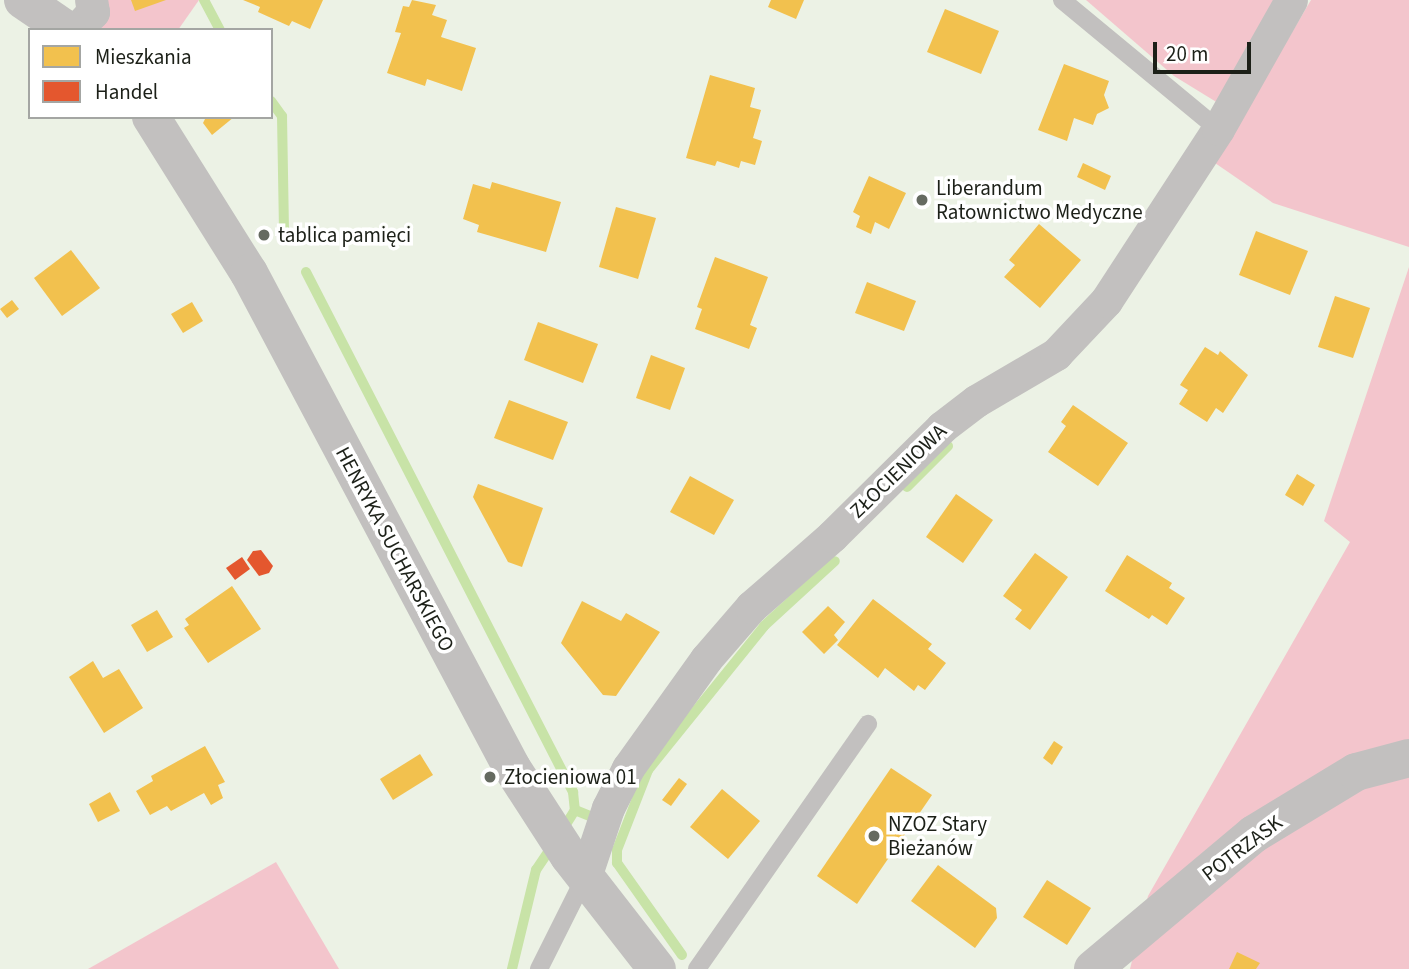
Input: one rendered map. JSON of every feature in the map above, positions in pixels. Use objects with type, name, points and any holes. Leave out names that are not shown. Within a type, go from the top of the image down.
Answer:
[{"type":"street","points":[[23,0],[64,28]]},
{"type":"street","points":[[78,28],[93,12],[91,0]]},
{"type":"street","name":"ZŁOCIENIOWA","points":[[577,866],[628,768],[722,641],[757,601],[832,536],[933,434],[976,401],[1039,366],[1090,321],[1218,129],[1291,0]]},
{"type":"street","name":"HENRYKA SUCHARSKIEGO","points":[[152,119],[249,273],[459,671],[543,818],[657,969]]},
{"type":"street","name":"POTRZASK","points":[[1093,969],[1254,834],[1356,772],[1409,758]]},
{"type":"lane","points":[[1062,0],[1218,129]]},
{"type":"lane","points":[[697,969],[868,724]]},
{"type":"lane","name":"ZŁOCIENIOWA","points":[[539,969],[577,866]]},
{"type":"shaded area","points":[[96,0],[199,0],[179,28],[102,28]]},
{"type":"shaded area","points":[[1086,0],[1276,0],[1218,103],[1174,76]]},
{"type":"shaded area","points":[[1311,0],[1409,0],[1409,247],[1273,203],[1215,163]]},
{"type":"shaded area","points":[[1409,267],[1409,969],[1130,969],[1148,896],[1350,542],[1324,521]]},
{"type":"shaded area","points":[[276,862],[339,969],[88,969]]},
{"type":"building: Mieszkania","points":[[131,0],[166,0],[135,11]]},
{"type":"building: Mieszkania","points":[[243,0],[323,0],[310,29],[292,21],[289,26],[258,12],[260,7]]},
{"type":"building: Mieszkania","points":[[412,0],[436,5],[432,15],[447,20],[441,37],[476,48],[462,91],[427,79],[425,86],[387,73],[401,33],[395,32],[403,6],[409,7]]},
{"type":"building: Mieszkania","points":[[771,0],[804,0],[796,19],[768,7]]},
{"type":"building: Mieszkania","points":[[945,9],[999,31],[981,74],[927,52]]},
{"type":"building: Mieszkania","points":[[1064,64],[1109,81],[1104,95],[1109,108],[1097,114],[1093,125],[1074,118],[1067,141],[1038,130]]},
{"type":"building: Mieszkania","points":[[710,75],[755,88],[750,107],[761,110],[753,138],[762,141],[755,165],[741,161],[739,168],[717,161],[715,166],[686,158]]},
{"type":"building: Mieszkania","points":[[205,119],[232,119],[212,135],[203,123]]},
{"type":"building: Mieszkania","points":[[1083,163],[1111,176],[1105,190],[1077,177]]},
{"type":"building: Mieszkania","points":[[869,176],[906,193],[889,229],[875,222],[871,234],[856,227],[860,216],[853,212]]},
{"type":"building: Mieszkania","points":[[492,182],[561,202],[546,252],[477,232],[479,225],[463,219],[473,184],[490,189]]},
{"type":"building: Mieszkania","points":[[616,207],[656,218],[638,279],[599,267]]},
{"type":"building: Mieszkania","points":[[1039,224],[1081,260],[1040,308],[1004,277],[1015,265],[1009,260]]},
{"type":"building: Mieszkania","points":[[1256,231],[1308,251],[1290,295],[1239,275]]},
{"type":"building: Mieszkania","points":[[71,250],[100,288],[62,316],[34,278]]},
{"type":"building: Mieszkania","points":[[715,257],[768,277],[750,325],[757,328],[749,349],[695,329],[702,309],[697,307]]},
{"type":"building: Mieszkania","points":[[867,282],[916,301],[904,331],[855,313]]},
{"type":"building: Mieszkania","points":[[1335,296],[1370,308],[1353,358],[1318,347]]},
{"type":"building: Mieszkania","points":[[12,300],[19,309],[7,318],[0,309]]},
{"type":"building: Mieszkania","points":[[192,302],[203,321],[183,333],[171,314]]},
{"type":"building: Mieszkania","points":[[538,322],[598,344],[583,383],[524,360]]},
{"type":"building: Mieszkania","points":[[1205,347],[1218,355],[1220,351],[1248,375],[1223,413],[1216,408],[1207,422],[1179,404],[1188,390],[1180,385]]},
{"type":"building: Mieszkania","points":[[651,355],[685,368],[670,410],[636,398]]},
{"type":"building: Mieszkania","points":[[509,400],[568,422],[553,460],[494,438]]},
{"type":"building: Mieszkania","points":[[1073,405],[1128,443],[1098,486],[1048,452],[1066,426],[1061,422]]},
{"type":"building: Mieszkania","points":[[1297,474],[1315,485],[1303,506],[1285,495]]},
{"type":"building: Mieszkania","points":[[690,476],[734,500],[714,535],[670,512]]},
{"type":"building: Mieszkania","points":[[478,484],[543,508],[522,567],[508,562],[473,497]]},
{"type":"building: Mieszkania","points":[[956,494],[993,520],[963,563],[926,537]]},
{"type":"building: Mieszkania","points":[[1035,553],[1068,577],[1030,630],[1015,619],[1022,610],[1003,596]]},
{"type":"building: Mieszkania","points":[[1127,555],[1172,583],[1169,588],[1185,598],[1167,625],[1152,615],[1149,619],[1105,591]]},
{"type":"building: Mieszkania","points":[[232,586],[261,629],[208,663],[184,628],[189,625],[185,619]]},
{"type":"building: Mieszkania","points":[[873,599],[932,644],[928,649],[946,663],[925,690],[918,685],[914,691],[885,668],[878,678],[837,645]]},
{"type":"building: Mieszkania","points":[[582,601],[621,621],[626,613],[660,632],[616,696],[603,695],[561,643]]},
{"type":"building: Mieszkania","points":[[828,606],[845,622],[834,635],[838,640],[824,654],[802,632]]},
{"type":"building: Mieszkania","points":[[157,610],[173,637],[147,652],[131,625]]},
{"type":"building: Mieszkania","points":[[93,661],[103,678],[119,669],[143,708],[104,733],[69,677]]},
{"type":"building: Mieszkania","points":[[1054,741],[1063,747],[1052,765],[1043,758]]},
{"type":"building: Mieszkania","points":[[205,746],[225,782],[218,785],[223,798],[211,805],[204,793],[171,811],[167,806],[150,815],[136,791],[153,781],[151,776]]},
{"type":"building: Mieszkania","points":[[420,754],[433,775],[393,800],[380,779]]},
{"type":"building: Mieszkania","name":"NZOZ Stary Bieżanów","points":[[891,768],[932,795],[857,904],[817,876]]},
{"type":"building: Mieszkania","points":[[679,778],[687,784],[671,806],[662,800]]},
{"type":"building: Mieszkania","points":[[722,789],[760,821],[728,859],[690,827]]},
{"type":"building: Mieszkania","points":[[110,792],[120,811],[98,822],[89,804]]},
{"type":"building: Mieszkania","points":[[938,865],[996,908],[997,918],[975,948],[911,901]]},
{"type":"building: Mieszkania","points":[[1047,880],[1091,908],[1067,945],[1023,917]]},
{"type":"building: Mieszkania","points":[[1237,952],[1260,963],[1256,969],[1229,969]]},
{"type":"building: Handel","points":[[261,550],[273,566],[269,573],[259,576],[247,560],[253,551]]},
{"type":"building: Handel","points":[[242,557],[250,569],[235,580],[226,568]]},
{"type":"waterway","points":[[204,0],[219,28]]},
{"type":"waterway","points":[[273,104],[282,116],[284,228],[289,239]]},
{"type":"waterway","points":[[306,272],[573,792],[575,810],[563,829]]},
{"type":"waterway","points":[[907,487],[948,446]]},
{"type":"waterway","points":[[682,955],[617,863],[617,850],[648,770],[764,626],[835,561]]},
{"type":"waterway","points":[[575,810],[595,818]]},
{"type":"waterway","points":[[512,969],[536,870],[553,845]]},
{"type":"place","name":"Liberandum Ratownictwo Medyczne","points":[[922,200]]},
{"type":"place","name":"tablica pamięci","points":[[264,235]]},
{"type":"place","name":"Złocieniowa 01","points":[[490,777]]},
{"type":"place","name":"NZOZ Stary Bieżanów","points":[[874,836]]}]
